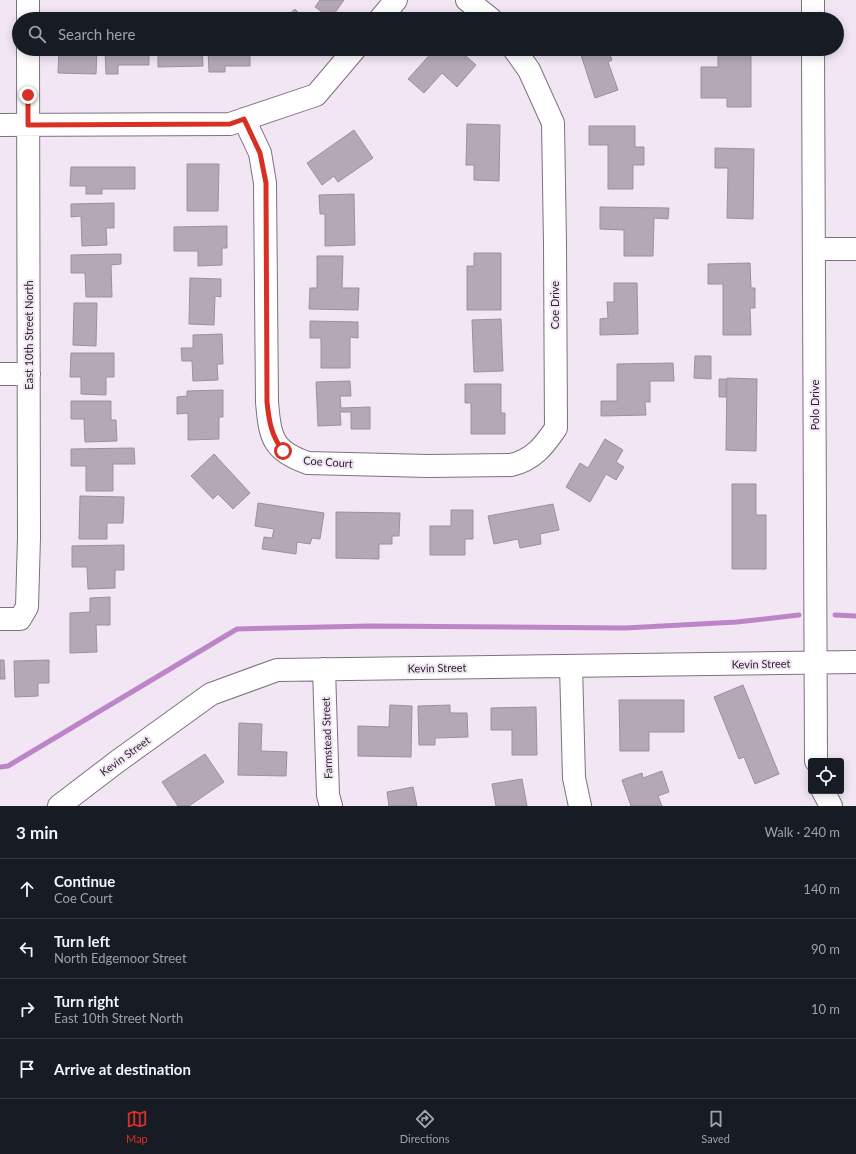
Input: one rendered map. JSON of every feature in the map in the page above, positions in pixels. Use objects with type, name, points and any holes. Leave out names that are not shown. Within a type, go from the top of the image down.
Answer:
[{"type":"street","points":[[28,0],[28,12]]},
{"type":"street","points":[[386,12],[396,0]]},
{"type":"street","points":[[467,0],[482,12]]},
{"type":"street","points":[[813,0],[813,12]]},
{"type":"street","name":"East 10th Street North","points":[[10,619],[27,607],[28,56]]},
{"type":"street","points":[[0,125],[230,124],[316,95],[349,56]]},
{"type":"street","name":"Coe Drive","points":[[428,466],[511,465],[522,463],[545,445],[556,428],[553,123],[529,70],[519,56]]},
{"type":"street","name":"Polo Drive","points":[[813,56],[816,758]]},
{"type":"street","name":"Coe Court","points":[[244,119],[260,153],[266,183],[267,402],[269,424],[274,439],[283,451],[294,458],[308,463],[428,466]]},
{"type":"street","points":[[814,249],[856,249]]},
{"type":"street","points":[[0,374],[28,374]]},
{"type":"street","name":"Kevin Street","points":[[59,806],[118,761],[211,694],[277,670],[856,662]]},
{"type":"street","points":[[571,666],[574,778],[580,806]]},
{"type":"street","name":"Farmstead Street","points":[[324,669],[328,794],[331,806]]},
{"type":"street","points":[[825,794],[831,806]]},
{"type":"building","points":[[320,0],[344,0],[335,12],[322,12],[315,7]]},
{"type":"building","points":[[59,56],[97,56],[96,74],[58,73]]},
{"type":"building","points":[[105,56],[149,56],[149,65],[118,65],[118,74],[106,74]]},
{"type":"building","points":[[158,56],[202,56],[203,66],[158,67]]},
{"type":"building","points":[[208,56],[250,56],[250,66],[225,66],[225,72],[209,72]]},
{"type":"building","points":[[429,56],[466,56],[476,65],[457,87],[442,73],[424,93],[408,79]]},
{"type":"building","points":[[581,56],[611,56],[612,60],[608,62],[618,90],[595,98]]},
{"type":"building","points":[[718,56],[751,56],[751,107],[727,107],[727,98],[701,98],[701,67],[718,67]]},
{"type":"building","points":[[467,124],[500,125],[499,181],[474,180],[474,165],[466,165]]},
{"type":"building","points":[[589,126],[635,126],[635,147],[644,147],[644,165],[633,165],[633,189],[608,189],[608,145],[589,145]]},
{"type":"building","points":[[354,130],[373,158],[338,182],[334,176],[322,185],[307,163]]},
{"type":"building","points":[[715,148],[754,149],[753,219],[727,218],[728,168],[715,168]]},
{"type":"building","points":[[187,164],[219,164],[218,211],[187,211]]},
{"type":"building","points":[[71,167],[135,167],[135,189],[102,189],[102,194],[86,194],[86,186],[70,186]]},
{"type":"building","points":[[354,194],[355,245],[325,246],[325,214],[320,214],[319,195]]},
{"type":"building","points":[[114,203],[114,228],[106,228],[107,245],[82,246],[81,216],[71,217],[71,204]]},
{"type":"building","points":[[600,207],[669,208],[668,219],[654,218],[653,256],[624,256],[624,230],[600,229]]},
{"type":"building","points":[[227,226],[227,248],[222,248],[222,265],[198,266],[198,251],[174,251],[174,227]]},
{"type":"building","points":[[474,253],[501,253],[501,310],[467,310],[467,266],[474,266]]},
{"type":"building","points":[[121,254],[121,264],[111,265],[112,297],[86,297],[85,273],[71,273],[71,255]]},
{"type":"building","points":[[317,256],[343,256],[342,288],[359,288],[358,310],[309,309],[310,288],[317,288]]},
{"type":"building","points":[[750,263],[751,288],[755,288],[755,308],[750,308],[751,335],[723,335],[723,284],[708,284],[708,264]]},
{"type":"building","points":[[190,278],[221,279],[221,297],[215,296],[214,325],[189,324]]},
{"type":"building","points":[[614,283],[637,283],[638,334],[600,335],[600,319],[608,318],[607,302],[614,302]]},
{"type":"building","points":[[74,303],[97,303],[96,346],[73,345]]},
{"type":"building","points":[[501,319],[503,371],[474,372],[472,320]]},
{"type":"building","points":[[310,321],[358,322],[358,338],[350,337],[350,368],[321,368],[321,338],[310,338]]},
{"type":"building","points":[[222,334],[223,364],[217,364],[218,380],[193,381],[192,361],[182,361],[181,348],[193,348],[193,335]]},
{"type":"building","points":[[71,353],[114,353],[114,377],[106,377],[106,395],[81,394],[81,377],[70,377]]},
{"type":"building","points":[[695,356],[711,356],[711,379],[694,378]]},
{"type":"building","points":[[673,363],[674,381],[650,381],[650,402],[645,402],[646,415],[601,416],[601,401],[617,401],[617,364]]},
{"type":"building","points":[[727,378],[757,379],[756,451],[726,450]]},
{"type":"building","points":[[719,379],[726,379],[726,397],[719,397]]},
{"type":"building","points":[[350,381],[351,396],[340,396],[341,408],[370,407],[370,429],[351,429],[351,412],[340,412],[341,425],[318,426],[316,382]]},
{"type":"building","points":[[465,384],[501,384],[501,413],[505,413],[505,434],[471,434],[471,403],[465,403]]},
{"type":"building","points":[[223,390],[223,417],[219,417],[219,439],[188,440],[188,413],[177,414],[177,397],[187,396],[187,391]]},
{"type":"building","points":[[71,401],[111,401],[111,420],[116,420],[117,441],[85,442],[84,419],[71,419]]},
{"type":"building","points":[[605,439],[623,450],[616,462],[624,467],[616,480],[606,474],[590,502],[566,487],[580,463],[588,468]]},
{"type":"building","points":[[134,448],[135,464],[113,464],[113,491],[86,491],[86,466],[71,466],[71,449]]},
{"type":"building","points":[[214,454],[250,493],[233,509],[218,494],[213,499],[191,476]]},
{"type":"building","points":[[732,484],[756,484],[756,515],[766,515],[766,569],[732,569]]},
{"type":"building","points":[[80,496],[124,497],[123,523],[107,523],[107,539],[79,539]]},
{"type":"building","points":[[258,503],[324,513],[320,539],[312,538],[310,544],[297,542],[296,554],[262,549],[264,537],[272,538],[274,529],[255,526]]},
{"type":"building","points":[[553,504],[559,530],[540,534],[541,544],[520,548],[518,539],[494,544],[488,516]]},
{"type":"building","points":[[451,510],[473,510],[473,539],[465,539],[465,555],[430,555],[430,526],[451,526]]},
{"type":"building","points":[[336,512],[400,513],[399,536],[392,536],[392,544],[379,544],[379,559],[336,558]]},
{"type":"building","points":[[124,545],[124,570],[115,570],[115,588],[88,589],[87,567],[72,567],[72,546]]},
{"type":"building","points":[[110,597],[110,625],[96,625],[97,652],[70,653],[70,613],[90,612],[90,598]]},
{"type":"building","points":[[0,660],[4,660],[5,679],[0,679]]},
{"type":"building","points":[[49,660],[49,683],[38,683],[38,696],[15,697],[14,661]]},
{"type":"building","points":[[743,685],[779,774],[755,784],[744,757],[739,759],[714,697]]},
{"type":"building","points":[[619,700],[684,700],[684,732],[649,732],[649,751],[620,751]]},
{"type":"building","points":[[390,705],[412,706],[411,757],[358,756],[358,726],[389,727]]},
{"type":"building","points":[[450,705],[450,713],[467,713],[468,737],[435,738],[435,745],[419,745],[418,706]]},
{"type":"building","points":[[536,707],[537,755],[512,755],[512,730],[491,730],[491,708]]},
{"type":"building","points":[[239,723],[262,724],[261,751],[287,752],[286,776],[238,775]]},
{"type":"building","points":[[205,754],[224,782],[189,806],[178,806],[162,782]]},
{"type":"building","points":[[662,771],[669,792],[658,796],[662,806],[631,806],[622,780],[642,773],[643,778]]},
{"type":"building","points":[[522,779],[527,806],[496,806],[492,784]]},
{"type":"building","points":[[413,787],[417,806],[389,806],[387,792]]},
{"type":"waterway","points":[[0,767],[8,766],[237,629],[370,626],[625,628],[737,622],[799,615]]},
{"type":"waterway","points":[[835,615],[856,616]]},
{"type":"route","points":[[28,95],[28,125],[230,124],[244,119],[260,153],[266,183],[267,402],[269,424],[274,439],[283,451]]}]
